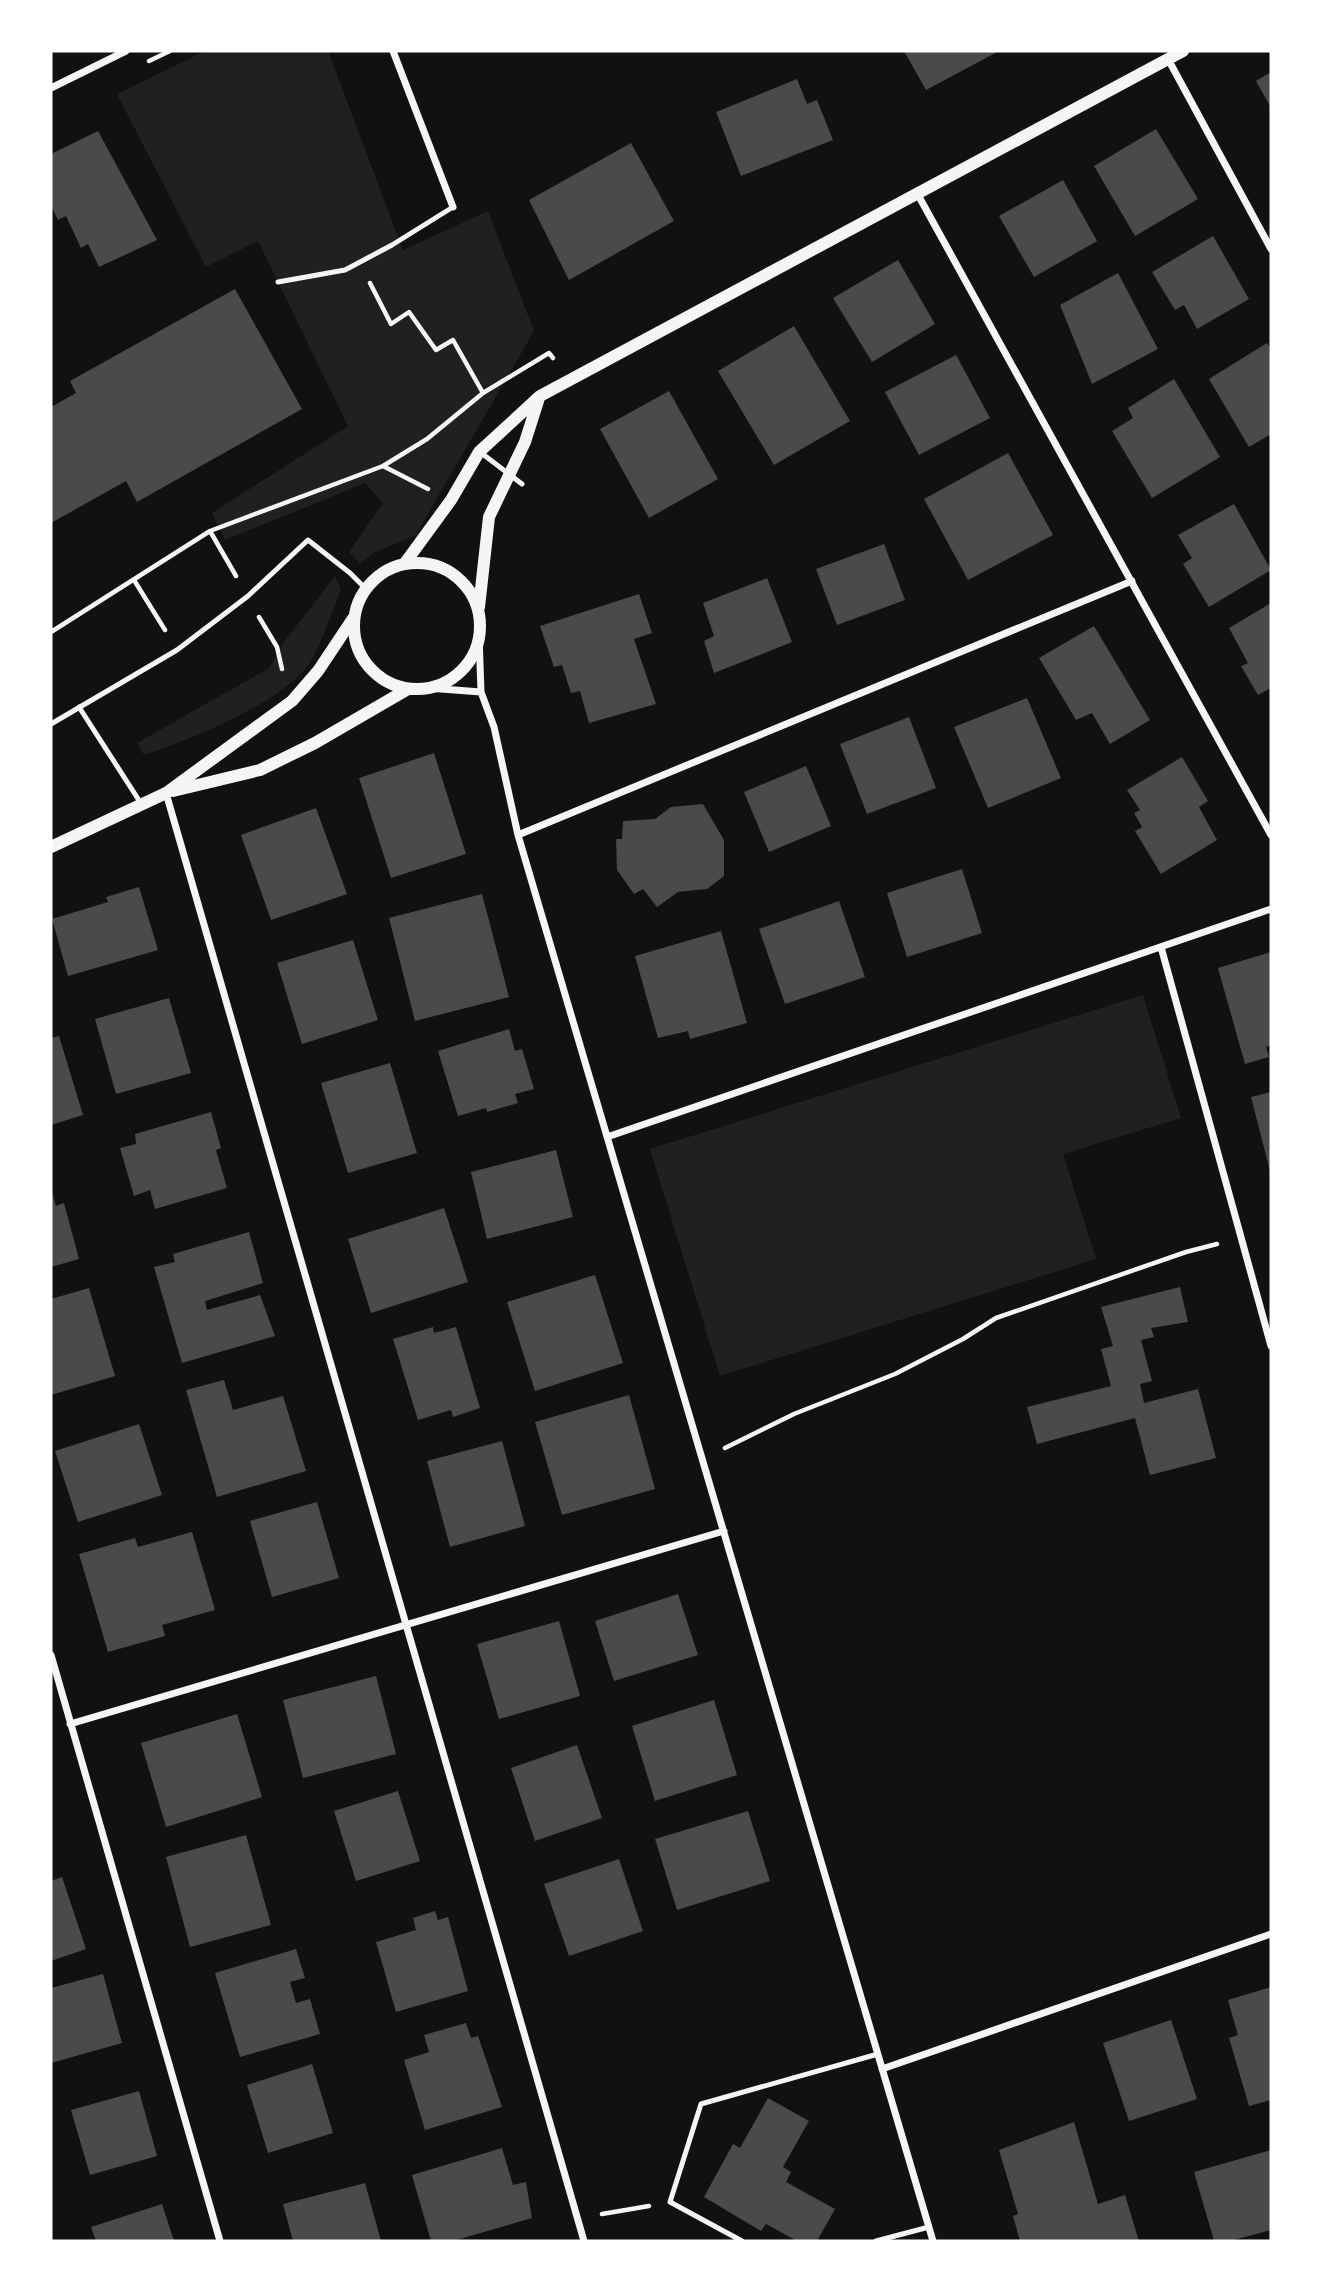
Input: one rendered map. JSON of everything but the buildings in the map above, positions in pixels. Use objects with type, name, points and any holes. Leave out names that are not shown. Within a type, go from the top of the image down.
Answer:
[{"type":"street","points":[[51,88],[127,51]]},
{"type":"street","points":[[393,51],[453,207]]},
{"type":"street","points":[[405,563],[451,500],[480,452],[540,396],[1183,51]]},
{"type":"street","points":[[1168,59],[1271,249]]},
{"type":"street","points":[[916,192],[1271,835]]},
{"type":"street","points":[[540,396],[512,474],[489,517],[479,614],[481,692],[494,727],[518,835],[933,2241]]},
{"type":"street","points":[[51,847],[166,793],[292,701],[318,671],[354,617],[366,589],[387,570],[405,563],[426,563],[444,569],[461,580],[473,596],[479,614]]},
{"type":"street","points":[[518,835],[1132,581]]},
{"type":"street","points":[[354,617],[354,637],[361,656],[372,671],[389,683],[408,689],[481,692]]},
{"type":"street","points":[[428,688],[446,682],[463,670],[474,654],[479,635]]},
{"type":"street","points":[[166,793],[260,770],[315,743],[408,689]]},
{"type":"street","points":[[166,793],[584,2241]]},
{"type":"street","points":[[607,1137],[1271,909]]},
{"type":"street","points":[[1161,947],[1271,1346]]},
{"type":"street","points":[[70,1724],[724,1531]]},
{"type":"street","points":[[51,1655],[220,2241]]},
{"type":"street","points":[[883,2069],[1271,1934]]},
{"type":"lane","points":[[278,282],[345,270],[453,207]]},
{"type":"lane","points":[[480,452],[522,484]]},
{"type":"lane","points":[[51,723],[177,650],[248,596],[308,540],[350,572],[366,589]]},
{"type":"lane","points":[[79,707],[142,805]]},
{"type":"lane","points":[[743,2241],[670,2202],[701,2104],[878,2054]]},
{"type":"lane","points":[[876,2241],[929,2227]]},
{"type":"path","points":[[360,262],[391,324],[409,312],[436,350],[453,340],[483,393]]},
{"type":"path","points":[[51,632],[210,531],[383,466],[427,439],[483,393],[549,353],[570,381]]},
{"type":"path","points":[[383,466],[438,494]]},
{"type":"path","points":[[134,580],[177,650]]},
{"type":"path","points":[[703,1459],[794,1414],[895,1374],[963,1339],[996,1318],[1186,1252],[1241,1238]]},
{"type":"path","points":[[577,2219],[670,2202]]},
{"type":"shaded area","points":[[205,51],[328,51],[403,250],[488,211],[534,331],[415,536],[375,552],[360,564],[349,552],[383,503],[365,483],[225,540],[212,513],[348,426],[258,241],[206,267],[117,94]]},
{"type":"shaded area","points":[[335,576],[341,589],[323,637],[309,664],[296,678],[279,692],[233,719],[144,755],[137,743],[269,668],[284,642]]},
{"type":"shaded area","points":[[1143,995],[1181,1118],[1063,1154],[1096,1259],[720,1376],[650,1149]]}]
